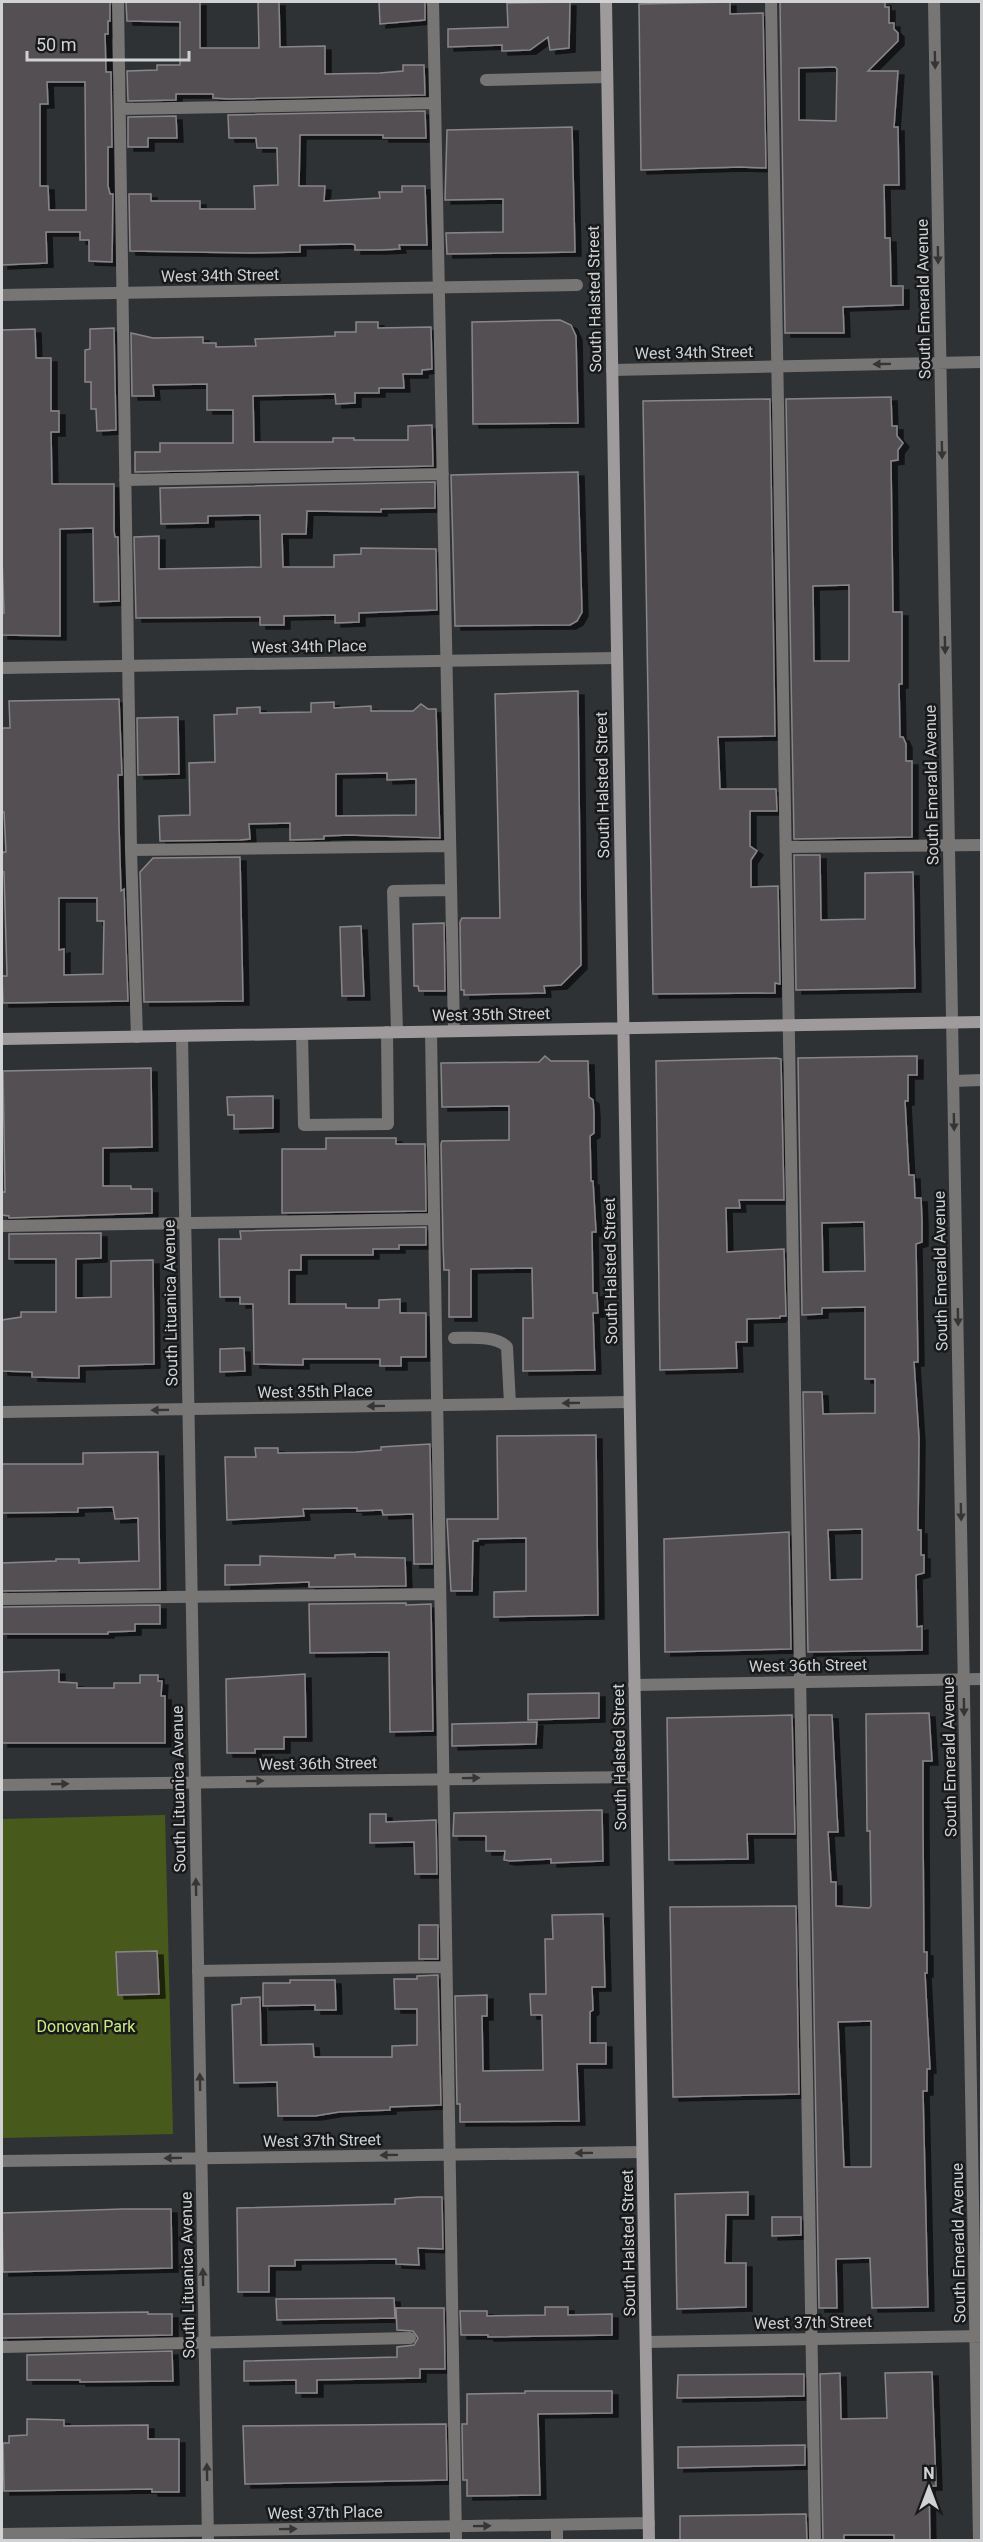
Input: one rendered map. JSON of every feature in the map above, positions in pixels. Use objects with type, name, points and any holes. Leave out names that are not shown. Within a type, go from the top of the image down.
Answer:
[{"type":"main road","name":"South Halsted Street","points":[[606,2],[649,2541]]},
{"type":"main road","name":"West 35th Street","points":[[2,1039],[981,1022]]},
{"type":"street","points":[[118,2],[131,850],[137,1037]]},
{"type":"street","points":[[433,2],[454,1031]]},
{"type":"street","points":[[771,2],[815,2541]]},
{"type":"street","name":"South Emerald Avenue","points":[[934,2],[964,1679],[979,2336],[979,2541]]},
{"type":"street","points":[[486,80],[607,77]]},
{"type":"street","points":[[120,109],[435,103]]},
{"type":"street","name":"West 34th Street","points":[[2,295],[577,285]]},
{"type":"street","points":[[940,362],[981,362]]},
{"type":"street","name":"West 34th Street","points":[[612,370],[940,362]]},
{"type":"street","points":[[125,480],[443,474]]},
{"type":"street","name":"West 34th Place","points":[[2,668],[617,658]]},
{"type":"street","points":[[786,847],[981,845]]},
{"type":"street","points":[[131,850],[450,846]]},
{"type":"street","points":[[302,1034],[303,1125],[388,1124],[392,1032],[393,891],[451,890]]},
{"type":"street","points":[[431,1032],[456,2541]]},
{"type":"street","name":"South Lituanica Avenue","points":[[182,1036],[208,2536]]},
{"type":"street","points":[[953,1081],[981,1080]]},
{"type":"street","points":[[2,1226],[434,1219]]},
{"type":"street","points":[[454,1338],[477,1338],[503,1343],[507,1347],[510,1404]]},
{"type":"street","name":"West 35th Place","points":[[2,1412],[629,1402]]},
{"type":"street","points":[[2,1599],[191,1595],[440,1594]]},
{"type":"street","name":"West 36th Street","points":[[634,1685],[981,1678]]},
{"type":"street","name":"West 36th Street","points":[[2,1785],[636,1776]]},
{"type":"street","points":[[198,1971],[446,1967]]},
{"type":"street","name":"West 37th Street","points":[[2,2161],[642,2152]]},
{"type":"street","name":"West 37th Street","points":[[646,2342],[979,2336]]},
{"type":"street","points":[[2,2347],[410,2338]]},
{"type":"street","name":"West 37th Place","points":[[2,2534],[208,2536],[649,2523]]},
{"type":"street","points":[[557,2525],[558,2541]]},
{"type":"green space","name":"Donovan Park","points":[[165,1815],[173,2134],[2,2138],[2,1819]]},
{"type":"building","points":[[2,2],[110,2],[108,34],[105,34],[106,72],[111,72],[112,147],[108,147],[108,186],[110,194],[113,194],[112,262],[89,261],[89,240],[80,240],[80,232],[46,232],[47,263],[2,265]],"holes":[[[47,82],[85,82],[86,210],[49,210],[48,186],[40,186],[40,104],[48,104]]]},
{"type":"building","points":[[126,2],[200,2],[200,48],[259,48],[258,2],[279,2],[280,47],[325,46],[325,74],[403,71],[403,65],[424,65],[425,95],[228,99],[213,98],[213,94],[176,94],[176,100],[128,101],[127,71],[157,70],[157,65],[180,65],[180,22],[127,21]]},
{"type":"building","points":[[379,2],[425,2],[425,20],[380,24]]},
{"type":"building","points":[[570,2],[569,48],[550,50],[548,37],[530,50],[502,51],[502,45],[448,47],[448,29],[508,27],[507,3]]},
{"type":"building","points":[[730,2],[730,14],[763,13],[766,168],[641,170],[639,4]]},
{"type":"building","points":[[780,2],[885,2],[885,7],[889,7],[889,23],[894,23],[898,41],[868,71],[898,71],[894,127],[898,127],[899,185],[884,185],[885,238],[890,238],[891,286],[903,286],[903,305],[843,307],[844,333],[785,333]],"holes":[[[835,67],[837,69],[836,121],[799,120],[799,68]]]},
{"type":"building","points":[[425,111],[426,138],[383,138],[383,135],[300,135],[299,186],[325,186],[324,201],[380,198],[379,192],[402,192],[402,186],[425,186],[427,245],[399,245],[400,249],[355,250],[355,245],[352,244],[300,245],[300,252],[251,253],[130,251],[129,194],[151,194],[151,201],[200,201],[200,209],[255,209],[254,186],[278,185],[277,148],[257,148],[256,138],[229,138],[228,115]]},
{"type":"building","points":[[176,116],[177,138],[148,138],[148,147],[128,147],[128,117]]},
{"type":"building","points":[[572,127],[575,252],[447,254],[446,233],[503,232],[503,199],[445,200],[447,130]]},
{"type":"building","points":[[560,320],[571,325],[576,336],[578,423],[473,424],[472,322]]},
{"type":"building","points":[[356,322],[378,322],[378,328],[431,327],[432,369],[422,370],[422,374],[403,374],[404,388],[379,388],[379,393],[355,393],[355,403],[336,404],[335,394],[253,396],[254,442],[333,442],[333,438],[408,440],[408,426],[432,425],[433,466],[135,472],[135,452],[160,452],[160,443],[233,443],[233,410],[207,410],[207,384],[153,385],[154,396],[132,396],[131,333],[153,338],[203,337],[203,343],[216,343],[216,347],[256,346],[255,339],[335,336],[335,332],[356,332]]},
{"type":"building","points":[[114,328],[116,430],[97,431],[96,409],[91,409],[91,382],[85,382],[85,350],[90,349],[90,329]]},
{"type":"building","points":[[35,329],[36,358],[51,358],[51,411],[59,411],[59,432],[51,432],[52,484],[114,484],[114,531],[115,537],[118,537],[119,601],[94,602],[93,528],[60,529],[60,636],[2,635],[2,613],[4,613],[2,330]]},
{"type":"building","points":[[891,397],[892,426],[897,426],[897,436],[903,443],[898,450],[898,460],[891,461],[893,612],[902,612],[902,684],[899,684],[900,737],[903,737],[906,744],[906,761],[912,761],[912,837],[794,839],[786,399]],"holes":[[[849,585],[849,661],[814,661],[813,586]]]},
{"type":"building","points":[[770,399],[775,736],[718,737],[720,789],[776,789],[777,811],[750,811],[750,846],[757,851],[751,860],[751,887],[778,886],[780,984],[775,983],[775,993],[653,994],[643,401]]},
{"type":"building","points":[[578,472],[582,612],[577,621],[570,625],[455,626],[451,475]]},
{"type":"building","points":[[435,482],[435,508],[381,509],[381,512],[307,511],[306,534],[282,534],[283,567],[334,567],[334,555],[361,554],[361,548],[436,549],[437,610],[359,613],[359,622],[335,623],[335,615],[284,616],[284,625],[260,625],[260,617],[136,618],[134,537],[159,536],[159,569],[261,567],[260,515],[208,516],[208,523],[161,524],[160,488]]},
{"type":"building","points":[[578,691],[581,965],[561,985],[544,986],[545,993],[464,995],[464,990],[461,990],[460,922],[462,918],[500,918],[495,694]]},
{"type":"building","points":[[119,699],[122,775],[118,775],[119,826],[128,1001],[3,1003],[2,976],[7,976],[4,872],[2,871],[2,856],[3,852],[6,852],[4,812],[2,812],[2,728],[10,728],[9,701]],"holes":[[[59,898],[97,898],[97,921],[104,921],[103,974],[64,975],[64,949],[59,950]]]},
{"type":"building","points":[[334,702],[334,708],[371,706],[371,711],[413,711],[421,704],[428,709],[436,709],[440,838],[349,835],[324,836],[324,839],[290,840],[290,823],[249,824],[250,839],[160,841],[159,816],[190,815],[189,763],[215,762],[214,715],[237,714],[237,708],[260,707],[260,713],[311,712],[311,703]],"holes":[[[387,773],[387,780],[416,779],[416,815],[336,816],[336,774]]]},
{"type":"building","points":[[178,717],[179,774],[138,775],[137,718]]},
{"type":"building","points":[[794,855],[820,855],[821,920],[865,919],[865,873],[913,872],[915,988],[796,990]]},
{"type":"building","points":[[240,857],[243,1001],[144,1002],[140,872],[153,858]]},
{"type":"building","points":[[444,923],[445,991],[419,991],[418,986],[414,986],[413,924]]},
{"type":"building","points":[[361,926],[364,996],[342,996],[340,927]]},
{"type":"building","points":[[545,1056],[551,1061],[588,1061],[589,1097],[593,1100],[594,1113],[594,1133],[590,1136],[591,1181],[593,1181],[596,1232],[592,1232],[593,1293],[597,1293],[598,1313],[593,1313],[595,1370],[523,1371],[523,1318],[533,1318],[532,1268],[471,1269],[471,1317],[449,1317],[449,1270],[444,1270],[441,1144],[442,1141],[509,1140],[509,1106],[442,1107],[441,1063],[539,1062]]},
{"type":"building","points":[[917,1056],[917,1075],[908,1075],[908,1101],[905,1101],[909,1175],[914,1175],[915,1198],[921,1198],[922,1221],[922,1242],[916,1244],[918,1362],[914,1362],[919,1438],[918,1530],[921,1530],[921,1555],[924,1555],[924,1573],[916,1575],[917,1627],[922,1626],[922,1650],[808,1652],[803,1392],[822,1392],[823,1414],[875,1413],[875,1379],[865,1379],[865,1307],[822,1308],[822,1314],[802,1315],[798,1058]],"holes":[[[864,1222],[865,1271],[823,1272],[822,1223]],[[862,1529],[862,1579],[830,1580],[828,1530]]]},
{"type":"building","points":[[781,1059],[784,1200],[739,1200],[740,1208],[726,1208],[727,1252],[784,1249],[786,1316],[747,1319],[747,1342],[736,1342],[737,1368],[660,1370],[656,1061]]},
{"type":"building","points":[[151,1068],[152,1147],[103,1148],[103,1186],[152,1189],[152,1213],[9,1218],[9,1216],[2,1215],[2,1192],[5,1192],[3,1071]]},
{"type":"building","points":[[273,1096],[273,1128],[234,1129],[234,1115],[228,1115],[227,1097]]},
{"type":"building","points":[[326,1138],[396,1138],[396,1144],[425,1144],[426,1211],[282,1213],[282,1149],[326,1149]]},
{"type":"building","points":[[426,1227],[426,1245],[399,1245],[399,1249],[373,1249],[373,1255],[301,1255],[301,1270],[289,1270],[289,1304],[346,1304],[346,1308],[379,1308],[379,1300],[400,1299],[400,1313],[426,1313],[426,1357],[401,1357],[401,1366],[380,1366],[380,1359],[303,1359],[303,1365],[254,1364],[253,1304],[240,1304],[240,1297],[220,1297],[219,1239],[241,1239],[240,1231]]},
{"type":"building","points":[[101,1233],[101,1258],[76,1259],[76,1298],[111,1297],[111,1261],[153,1260],[154,1364],[79,1366],[79,1378],[32,1377],[32,1372],[2,1371],[2,1320],[21,1317],[21,1312],[56,1312],[56,1259],[9,1259],[9,1234]]},
{"type":"building","points":[[244,1348],[245,1371],[220,1372],[220,1349]]},
{"type":"building","points":[[596,1435],[598,1615],[494,1617],[494,1592],[526,1591],[526,1538],[473,1541],[472,1591],[451,1591],[447,1519],[498,1519],[497,1436]]},
{"type":"building","points":[[430,1444],[432,1564],[414,1564],[413,1514],[383,1515],[382,1510],[357,1511],[357,1508],[303,1509],[304,1516],[227,1520],[225,1457],[256,1457],[255,1448],[278,1448],[278,1453],[356,1452],[381,1450],[381,1447]]},
{"type":"building","points":[[158,1452],[160,1589],[2,1591],[2,1563],[56,1561],[56,1559],[79,1559],[79,1563],[139,1561],[138,1518],[115,1519],[113,1507],[78,1508],[78,1512],[2,1513],[2,1464],[83,1464],[83,1453]]},
{"type":"building","points":[[789,1532],[791,1649],[665,1652],[664,1539]]},
{"type":"building","points":[[355,1554],[355,1557],[405,1558],[406,1586],[309,1587],[309,1582],[225,1585],[225,1565],[260,1565],[260,1556],[335,1558],[335,1555]]},
{"type":"building","points":[[406,1603],[406,1605],[431,1604],[433,1731],[390,1732],[389,1652],[310,1653],[309,1604]]},
{"type":"building","points":[[160,1605],[160,1624],[135,1624],[135,1631],[108,1632],[108,1634],[2,1634],[2,1607]]},
{"type":"building","points":[[59,1670],[59,1682],[77,1683],[77,1688],[114,1688],[114,1683],[140,1683],[140,1675],[158,1675],[158,1681],[162,1681],[161,1696],[165,1696],[165,1743],[2,1743],[2,1672]]},
{"type":"building","points":[[305,1674],[306,1737],[284,1737],[284,1749],[255,1749],[255,1753],[227,1753],[226,1679]]},
{"type":"building","points":[[599,1693],[599,1718],[528,1720],[528,1694]]},
{"type":"building","points":[[929,1713],[932,1761],[923,1761],[924,1952],[927,1952],[927,1973],[925,1973],[930,2069],[927,2069],[927,2091],[923,2091],[928,2307],[872,2308],[870,2258],[836,2259],[837,2308],[819,2308],[809,1715],[832,1715],[838,1832],[828,1832],[831,1882],[836,1882],[836,1906],[869,1908],[871,1906],[870,1831],[867,1831],[866,1714]],"holes":[[[871,2021],[871,2167],[844,2167],[838,2022]]]},
{"type":"building","points":[[792,1715],[795,1834],[747,1834],[748,1859],[669,1860],[667,1718]]},
{"type":"building","points":[[537,1722],[536,1744],[452,1746],[452,1724]]},
{"type":"building","points":[[602,1810],[603,1861],[551,1863],[551,1859],[504,1860],[505,1851],[486,1851],[486,1836],[453,1836],[454,1813]]},
{"type":"building","points":[[370,1814],[386,1814],[386,1822],[436,1820],[437,1874],[415,1874],[414,1842],[370,1843]]},
{"type":"building","points":[[796,1906],[799,2094],[673,2097],[670,1907]]},
{"type":"building","points":[[603,1914],[605,1987],[592,1987],[593,2010],[590,2012],[590,2043],[606,2043],[606,2064],[577,2064],[579,2121],[460,2122],[460,2104],[457,2104],[455,1996],[487,1995],[487,2016],[482,2016],[483,2071],[543,2070],[542,2015],[531,2015],[530,1994],[546,1994],[545,1939],[553,1939],[552,1915]]},
{"type":"building","points":[[419,1925],[438,1925],[438,1959],[419,1959]]},
{"type":"building","points":[[157,1951],[159,1994],[118,1995],[116,1952]]},
{"type":"building","points":[[438,1975],[441,2105],[390,2107],[390,2110],[339,2112],[315,2116],[278,2116],[277,2082],[234,2083],[232,2005],[241,2004],[241,1998],[260,1997],[261,2045],[313,2044],[314,2057],[392,2057],[392,2046],[417,2045],[417,2009],[395,2009],[394,1979],[417,1979],[417,1976]]},
{"type":"building","points":[[290,1980],[335,1980],[336,2010],[315,2010],[315,2005],[263,2006],[263,1983],[290,1983]]},
{"type":"building","points":[[748,2192],[748,2215],[726,2215],[725,2263],[746,2263],[746,2307],[677,2309],[675,2194]]},
{"type":"building","points":[[442,2197],[443,2249],[418,2248],[419,2265],[396,2264],[396,2259],[295,2260],[295,2266],[269,2266],[269,2292],[238,2292],[237,2208],[395,2204],[395,2199]]},
{"type":"building","points":[[171,2209],[172,2268],[3,2272],[2,2213]]},
{"type":"building","points":[[772,2217],[801,2217],[801,2235],[772,2236]]},
{"type":"building","points":[[394,2298],[395,2318],[277,2320],[276,2299]]},
{"type":"building","points":[[545,2307],[568,2307],[568,2315],[612,2314],[612,2335],[488,2337],[488,2335],[461,2335],[460,2311],[487,2311],[487,2316],[545,2315]]},
{"type":"building","points":[[396,2308],[444,2308],[445,2369],[420,2369],[420,2378],[317,2380],[317,2393],[296,2393],[296,2380],[244,2381],[244,2361],[397,2357],[397,2347],[414,2345],[418,2338],[413,2331],[397,2330]]},
{"type":"building","points":[[148,2312],[148,2314],[172,2314],[172,2335],[2,2338],[2,2314]]},
{"type":"building","points":[[172,2351],[173,2381],[27,2380],[27,2355]]},
{"type":"building","points":[[932,2372],[936,2486],[929,2486],[930,2541],[894,2541],[894,2535],[844,2535],[844,2541],[823,2541],[820,2374],[840,2373],[841,2419],[887,2418],[885,2373]]},
{"type":"building","points":[[804,2374],[804,2396],[677,2398],[678,2375]]},
{"type":"building","points":[[525,2391],[612,2391],[612,2413],[538,2414],[540,2495],[467,2496],[467,2480],[463,2480],[462,2424],[467,2424],[467,2394],[525,2393]]},
{"type":"building","points":[[27,2419],[64,2420],[64,2426],[148,2425],[148,2439],[179,2439],[179,2492],[152,2492],[152,2489],[4,2491],[3,2443],[9,2443],[9,2436],[27,2435]]},
{"type":"building","points":[[446,2424],[447,2480],[245,2484],[243,2426]]},
{"type":"building","points":[[805,2445],[805,2465],[678,2468],[678,2447]]},
{"type":"building","points":[[806,2514],[807,2541],[680,2541],[680,2516]]}]
